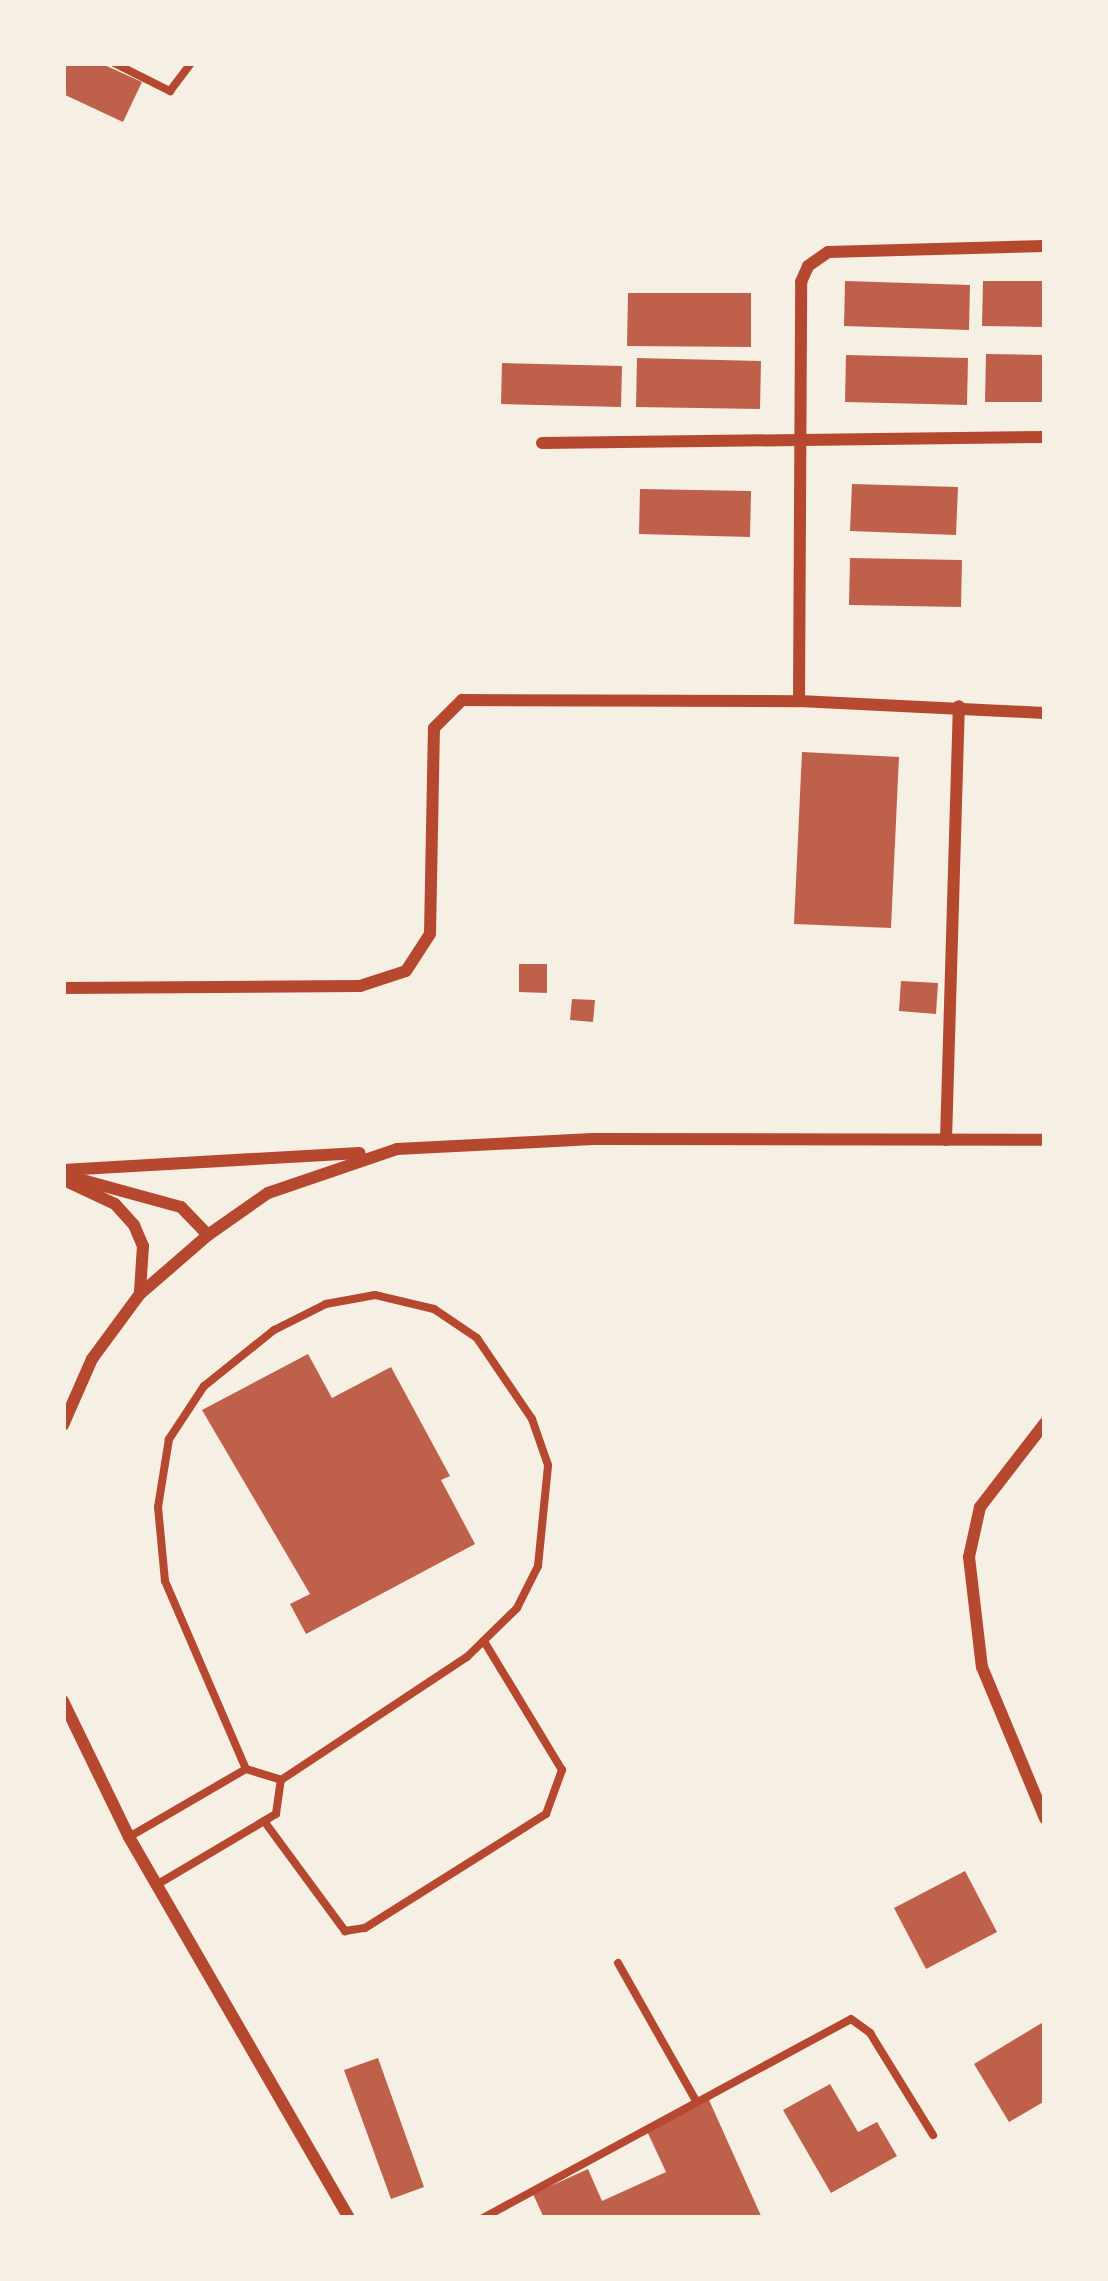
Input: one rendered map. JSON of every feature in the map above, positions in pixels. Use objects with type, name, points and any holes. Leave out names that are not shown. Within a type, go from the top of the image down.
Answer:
[{"type":"street","points":[[799,701],[801,282],[808,266],[828,252],[1045,246]]},
{"type":"street","points":[[542,443],[800,446],[1045,437]]},
{"type":"street","points":[[63,988],[360,986],[406,971],[430,934],[434,728],[462,700],[799,701],[1045,713]]},
{"type":"street","points":[[946,1140],[959,706]]},
{"type":"street","points":[[63,1175],[397,1148],[1045,1140]]},
{"type":"street","points":[[63,1425],[92,1359],[140,1294],[208,1234],[268,1193],[397,1148]]},
{"type":"street","points":[[63,1175],[181,1207],[208,1234]]},
{"type":"street","points":[[63,1175],[115,1204],[134,1225],[144,1259],[140,1294]]},
{"type":"street","points":[[1045,1423],[980,1507],[969,1557],[982,1667],[1045,1818]]},
{"type":"street","points":[[63,1701],[129,1837],[349,2218]]},
{"type":"lane","points":[[114,63],[170,91],[191,63]]},
{"type":"lane","points":[[158,1884],[276,1814],[280,1780],[484,1641],[517,1608],[538,1567],[548,1517],[548,1465],[505,1376],[477,1338],[434,1309],[375,1295],[326,1304],[274,1330],[204,1386],[169,1439],[158,1507],[165,1581],[246,1769]]},
{"type":"lane","points":[[264,1821],[345,1931],[364,1928],[546,1814],[562,1770],[484,1641]]},
{"type":"lane","points":[[129,1837],[246,1769],[280,1780]]},
{"type":"lane","points":[[618,1964],[695,2099]]},
{"type":"lane","points":[[483,2218],[695,2099],[851,2020],[870,2033],[933,2135]]},
{"type":"building","points":[[63,63],[100,63],[142,82],[123,122],[63,94]]},
{"type":"building","points":[[845,281],[970,285],[969,330],[844,326]]},
{"type":"building","points":[[983,281],[1045,281],[1045,327],[982,326]]},
{"type":"building","points":[[628,293],[751,293],[751,347],[627,346]]},
{"type":"building","points":[[986,354],[1045,355],[1045,402],[985,402]]},
{"type":"building","points":[[846,355],[968,358],[967,405],[845,402]]},
{"type":"building","points":[[637,358],[761,361],[760,409],[636,407]]},
{"type":"building","points":[[502,363],[622,366],[621,407],[501,404]]},
{"type":"building","points":[[852,484],[958,487],[956,535],[850,531]]},
{"type":"building","points":[[640,489],[751,491],[750,537],[639,534]]},
{"type":"building","points":[[850,558],[962,560],[961,607],[849,605]]},
{"type":"building","points":[[802,752],[899,757],[891,928],[794,924]]},
{"type":"building","points":[[519,964],[547,964],[547,993],[519,992]]},
{"type":"building","points":[[901,981],[938,983],[936,1014],[899,1011]]},
{"type":"building","points":[[572,999],[595,1000],[593,1022],[570,1020]]},
{"type":"building","points":[[308,1354],[332,1398],[391,1367],[450,1476],[441,1480],[475,1544],[306,1634],[290,1604],[310,1594],[202,1410]]},
{"type":"building","points":[[965,1871],[997,1932],[926,1969],[894,1908]]},
{"type":"building","points":[[1045,2021],[1045,2101],[1009,2122],[974,2064]]},
{"type":"building","points":[[378,2058],[424,2187],[391,2199],[344,2070]]},
{"type":"building","points":[[830,2084],[858,2132],[877,2122],[897,2156],[831,2193],[783,2110]]},
{"type":"building","points":[[709,2100],[762,2218],[544,2218],[533,2194],[588,2169],[602,2201],[666,2172],[646,2129]]}]
